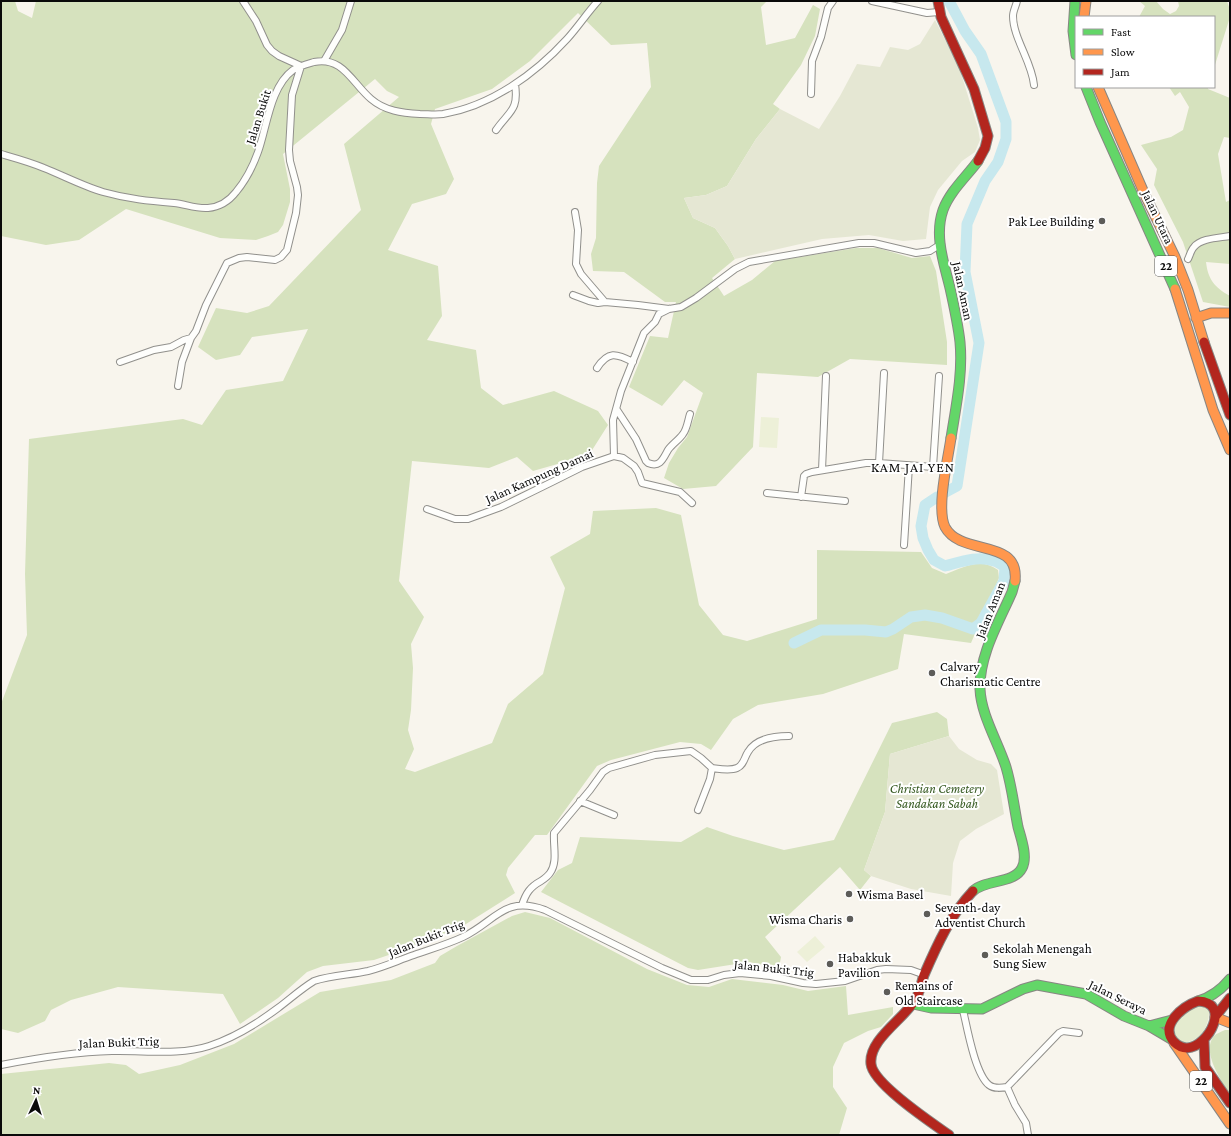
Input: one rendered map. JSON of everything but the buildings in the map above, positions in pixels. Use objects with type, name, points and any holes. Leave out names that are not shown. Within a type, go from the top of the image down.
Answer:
[{"type":"main road","name":"Jalan Aman","points":[[913,1004],[932,958],[953,918],[974,890],[981,884],[1011,878],[1022,870],[1024,863],[1022,843],[1008,771],[983,709],[980,692],[980,680],[985,658],[1003,611],[1015,585],[1015,567],[1011,560],[1005,555],[996,551],[956,541],[949,534],[942,520],[947,468],[961,361],[956,319],[941,244],[940,222],[943,210],[954,190],[982,155],[986,147],[988,136],[974,89],[939,12],[938,1]]},
{"type":"main road","points":[[1075,1],[1073,31],[1075,47]]},
{"type":"main road","points":[[1084,16],[1086,1]]},
{"type":"main road","name":"Jalan Utara","points":[[1086,88],[1100,122],[1178,296],[1213,410],[1230,450]]},
{"type":"main road","name":"Jalan Utara","points":[[1098,88],[1175,257],[1188,290],[1196,318],[1230,415]]},
{"type":"main road","points":[[1196,318],[1211,313],[1230,313]]},
{"type":"main road","points":[[1204,1040],[1195,1046],[1184,1048],[1179,1046],[1171,1038],[1170,1029],[1172,1020],[1179,1010],[1190,1002],[1209,998],[1215,995],[1223,988],[1230,978]]},
{"type":"main road","name":"Jalan Seraya","points":[[913,1004],[931,1008],[963,1010],[982,1009],[987,1008],[1023,989],[1037,985],[1086,994],[1124,1016],[1149,1026],[1171,1038]]},
{"type":"main road","name":"22","points":[[1230,998],[1215,1016],[1212,1027],[1204,1040],[1205,1067],[1230,1103]]},
{"type":"main road","points":[[1198,1000],[1210,1004],[1215,1010],[1215,1016],[1230,1023]]},
{"type":"main road","points":[[913,1004],[876,1045],[870,1058],[871,1065],[873,1072],[884,1085],[949,1135]]},
{"type":"main road","name":"Jalan Seraya","points":[[1149,1026],[1172,1020]]},
{"type":"main road","name":"22","points":[[1171,1038],[1230,1124]]},
{"type":"street","points":[[178,386],[182,362],[191,338],[196,331],[206,305],[227,263],[239,258],[247,257],[275,260],[281,257],[287,250],[296,213],[298,195],[289,150],[292,95],[301,66],[279,56],[272,51],[267,45],[256,21],[243,1]]},
{"type":"street","points":[[351,1],[342,30],[324,61],[332,62],[341,67],[375,102],[385,108],[402,113],[443,114],[472,106],[515,84],[548,57],[566,39],[598,1]]},
{"type":"street","points":[[811,94],[812,60],[821,37],[828,8],[833,1]]},
{"type":"street","points":[[872,1],[927,13],[939,12]]},
{"type":"street","points":[[1017,1],[1013,13],[1014,22],[1019,41],[1031,70],[1034,85]]},
{"type":"street","name":"Jalan Bukit","points":[[1,154],[46,169],[78,184],[115,195],[199,208],[208,208],[220,205],[228,201],[242,186],[250,171],[258,152],[273,102],[280,86],[290,74],[301,66],[324,61]]},
{"type":"street","points":[[496,130],[511,113],[514,106],[516,92],[515,84]]},
{"type":"street","points":[[576,212],[578,230],[576,264],[581,274],[605,302]]},
{"type":"street","points":[[1188,259],[1193,248],[1198,244],[1212,239],[1230,236]]},
{"type":"street","points":[[573,295],[598,303],[605,302],[669,309],[681,307],[696,298],[735,269],[756,260],[859,242],[874,243],[916,253],[930,251],[941,244]]},
{"type":"street","points":[[614,456],[613,420],[621,391],[644,333],[659,314],[669,309]]},
{"type":"street","points":[[120,362],[154,350],[171,347],[191,338]]},
{"type":"street","points":[[597,368],[603,360],[617,354],[633,362]]},
{"type":"street","points":[[879,463],[884,374]]},
{"type":"street","points":[[822,470],[826,376]]},
{"type":"street","points":[[933,467],[939,376]]},
{"type":"street","points":[[617,410],[636,439],[648,464],[654,465],[664,459],[668,450],[683,434],[690,414]]},
{"type":"street","name":"Jalan Kampung Damai","points":[[427,509],[455,520],[468,519],[501,506],[582,467],[614,456],[623,458],[634,466],[642,483],[680,492],[692,503]]},
{"type":"street","points":[[801,497],[804,476],[808,472],[879,463],[947,468]]},
{"type":"street","points":[[904,545],[910,466]]},
{"type":"street","points":[[767,493],[845,501]]},
{"type":"street","points":[[522,905],[525,894],[532,886],[550,873],[554,864],[554,833],[603,772],[608,768],[655,755],[691,751],[702,758],[712,768],[729,769],[738,767],[742,764],[748,751],[752,746],[759,742],[777,736],[790,736]]},
{"type":"street","points":[[698,810],[710,779],[712,768]]},
{"type":"street","points":[[580,801],[614,815]]},
{"type":"street","name":"Jalan Bukit Trig","points":[[1,1065],[25,1060],[101,1052],[154,1052],[185,1050],[208,1046],[223,1040],[255,1023],[277,1009],[314,981],[321,978],[381,968],[464,937],[498,914],[516,905],[536,906],[546,910],[662,968],[691,980],[708,980],[724,975],[740,973],[771,976],[816,984],[845,981],[877,970],[886,969],[911,970],[925,974]]},
{"type":"street","points":[[963,1010],[968,1034],[980,1073],[990,1086],[1000,1088],[1007,1088],[1056,1035],[1063,1031],[1079,1033]]},
{"type":"street","points":[[1007,1088],[1014,1105],[1026,1123],[1028,1135]]},
{"type":"green space","points":[[1,1],[15,1],[18,11],[32,18],[36,1],[767,1],[761,7],[766,45],[795,38],[813,5],[820,9],[815,36],[801,65],[773,104],[780,109],[756,139],[727,186],[706,195],[684,198],[693,218],[715,228],[735,259],[712,278],[724,296],[752,280],[775,261],[856,248],[878,248],[912,258],[930,256],[936,271],[947,342],[947,365],[850,359],[818,377],[757,373],[753,447],[716,486],[683,489],[664,478],[669,463],[687,437],[703,393],[684,380],[662,406],[629,387],[650,336],[668,338],[676,302],[665,302],[624,272],[593,271],[591,254],[596,238],[597,183],[599,166],[651,87],[647,43],[611,45],[578,13],[530,61],[492,89],[435,109],[431,124],[454,179],[446,194],[412,204],[388,250],[438,266],[442,316],[427,340],[476,350],[481,388],[503,405],[554,391],[598,411],[608,425],[589,455],[533,471],[517,457],[489,468],[412,461],[399,581],[424,617],[411,644],[413,668],[411,710],[408,730],[414,749],[405,769],[415,772],[492,743],[508,704],[543,674],[565,588],[550,557],[590,534],[593,511],[656,508],[681,515],[699,605],[723,635],[747,641],[817,619],[817,550],[921,552],[932,568],[946,574],[972,564],[985,564],[992,566],[998,570],[999,578],[971,643],[904,634],[898,669],[823,694],[758,705],[733,719],[711,750],[701,744],[680,742],[611,760],[597,766],[547,835],[535,835],[508,868],[506,875],[515,893],[466,924],[421,944],[374,960],[323,966],[307,972],[278,998],[240,1024],[223,994],[118,987],[71,1000],[51,1010],[45,1021],[18,1033],[1,1029],[1,704],[27,635],[25,574],[29,439],[183,419],[202,425],[226,390],[283,381],[308,329],[252,337],[240,355],[216,360],[198,347],[216,308],[247,313],[269,306],[361,210],[344,144],[399,97],[387,91],[375,79],[283,154],[290,189],[290,202],[283,225],[278,232],[268,236],[256,240],[220,238],[126,209],[79,240],[46,245],[1,236]]},
{"type":"green space","points":[[1139,1],[1156,1],[1170,14],[1176,11],[1179,6],[1178,1],[1227,1],[1230,10],[1230,17],[1215,65],[1215,16],[1140,16],[1145,6]]},
{"type":"green space","points":[[935,20],[959,67],[978,128],[980,140],[975,152],[962,161],[938,190],[930,207],[926,239],[903,241],[869,235],[822,239],[735,259],[715,228],[693,218],[684,198],[706,195],[727,186],[756,139],[780,109],[819,129],[840,96],[857,64],[880,67],[890,47],[908,50],[920,44]]},
{"type":"green space","points":[[1170,88],[1208,88],[1230,98],[1230,138],[1224,137],[1218,154],[1226,202],[1230,200],[1230,264],[1206,262],[1210,278],[1216,286],[1230,296],[1230,307],[1203,302],[1183,242],[1154,185],[1157,169],[1141,145],[1171,137],[1183,130],[1189,107],[1180,92],[1175,96]]},
{"type":"green space","points":[[761,417],[779,418],[777,448],[759,447]]},
{"type":"green space","points":[[937,712],[947,719],[949,736],[890,754],[885,812],[864,870],[871,876],[860,890],[840,867],[765,937],[781,957],[779,968],[749,962],[698,970],[688,968],[541,892],[558,870],[572,863],[580,837],[681,842],[707,827],[784,850],[834,840],[892,723]]},
{"type":"green space","name":"Christian Cemetery Sandakan Sabah","points":[[949,736],[959,749],[977,760],[991,764],[997,770],[1004,814],[976,829],[960,841],[953,863],[951,896],[911,889],[871,876],[864,870],[885,812],[890,754]]},
{"type":"green space","points":[[525,912],[550,918],[647,969],[687,985],[709,987],[732,979],[783,985],[808,991],[846,986],[848,1015],[893,1007],[893,1014],[881,1027],[868,1031],[844,1043],[833,1067],[833,1087],[847,1108],[839,1135],[1,1135],[1,1074],[109,1063],[126,1065],[139,1074],[180,1065],[234,1044],[320,992],[391,980],[435,963],[440,956],[457,946],[512,916]]},
{"type":"green space","points":[[815,936],[825,947],[807,962],[797,952]]},
{"type":"green space","points":[[1201,1004],[1209,1011],[1209,1017],[1205,1028],[1194,1040],[1183,1043],[1174,1035],[1176,1023],[1182,1015]]},
{"type":"green space","points":[[1225,1030],[1230,1030],[1230,1094],[1214,1066],[1210,1050],[1211,1042],[1214,1036]]},
{"type":"waterway","points":[[944,493],[957,486],[979,343],[965,272],[967,224],[985,181],[998,162],[1006,139],[1006,122],[981,54],[965,31],[949,1]]},
{"type":"waterway","points":[[794,643],[821,630],[865,630],[886,632],[911,617],[925,615],[942,618],[973,629],[981,623],[1004,581],[1005,567],[988,559],[975,559],[945,566],[934,560],[923,538],[921,526],[925,505],[937,497]]},
{"type":"traffic: fast","points":[[1075,1],[1073,31],[1075,47]]},
{"type":"traffic: fast","points":[[1086,88],[1100,122],[1175,289]]},
{"type":"traffic: fast","points":[[951,438],[961,366],[961,354],[956,315],[943,259],[939,230],[940,220],[946,203],[954,190],[978,161]]},
{"type":"traffic: fast","points":[[973,891],[979,887],[1013,877],[1018,873],[1024,864],[1024,853],[1008,774],[983,709],[980,689],[986,651],[1012,592],[1015,581]]},
{"type":"traffic: fast","points":[[1198,1001],[1216,993],[1230,979]]},
{"type":"traffic: fast","points":[[913,1004],[931,1008],[982,1009],[1023,989],[1037,985],[1086,994],[1124,1016],[1149,1026],[1171,1039]]},
{"type":"traffic: fast","points":[[1149,1026],[1172,1020]]},
{"type":"traffic: slow","points":[[1084,16],[1086,1]]},
{"type":"traffic: slow","points":[[1098,88],[1145,195],[1175,257],[1188,290],[1204,342]]},
{"type":"traffic: slow","points":[[1175,289],[1213,410],[1230,450]]},
{"type":"traffic: slow","points":[[1196,318],[1211,313],[1230,313]]},
{"type":"traffic: slow","points":[[951,438],[942,496],[943,519],[945,527],[953,536],[963,542],[999,552],[1008,558],[1014,567],[1015,581]]},
{"type":"traffic: slow","points":[[1215,1017],[1230,1023]]},
{"type":"traffic: slow","points":[[1174,1043],[1230,1124]]},
{"type":"traffic: jam","points":[[938,1],[941,17],[974,89],[988,136],[985,148],[978,161]]},
{"type":"traffic: jam","points":[[1204,342],[1230,415]]},
{"type":"traffic: jam","points":[[949,1135],[917,1113],[892,1092],[874,1072],[871,1064],[875,1047],[881,1038],[910,1007],[917,997],[924,975],[945,930],[965,900],[973,891]]},
{"type":"traffic: jam","points":[[1215,1017],[1230,998]]},
{"type":"traffic: jam","points":[[1198,1001],[1208,1003],[1213,1008],[1215,1016],[1214,1024],[1203,1040],[1187,1048],[1181,1047],[1174,1042],[1170,1036],[1169,1029],[1171,1023],[1186,1007],[1198,1001]]},
{"type":"traffic: jam","points":[[1204,1040],[1205,1067],[1230,1103]]},
{"type":"place","name":"Pak Lee Building","points":[[1102,221]]},
{"type":"place","name":"Calvary Charismatic Centre","points":[[932,673]]},
{"type":"place","name":"Wisma Basel","points":[[849,894]]},
{"type":"place","name":"Seventh-day Adventist Church","points":[[927,914]]},
{"type":"place","name":"Wisma Charis","points":[[850,919]]},
{"type":"place","name":"Sekolah Menengah Sung Siew","points":[[985,955]]},
{"type":"place","name":"Habakkuk Pavilion","points":[[830,964]]},
{"type":"place","name":"Remains of Old Staircase","points":[[887,992]]},
{"type":"district","name":"KAM JAI YEN","points":[[913,467]]}]
